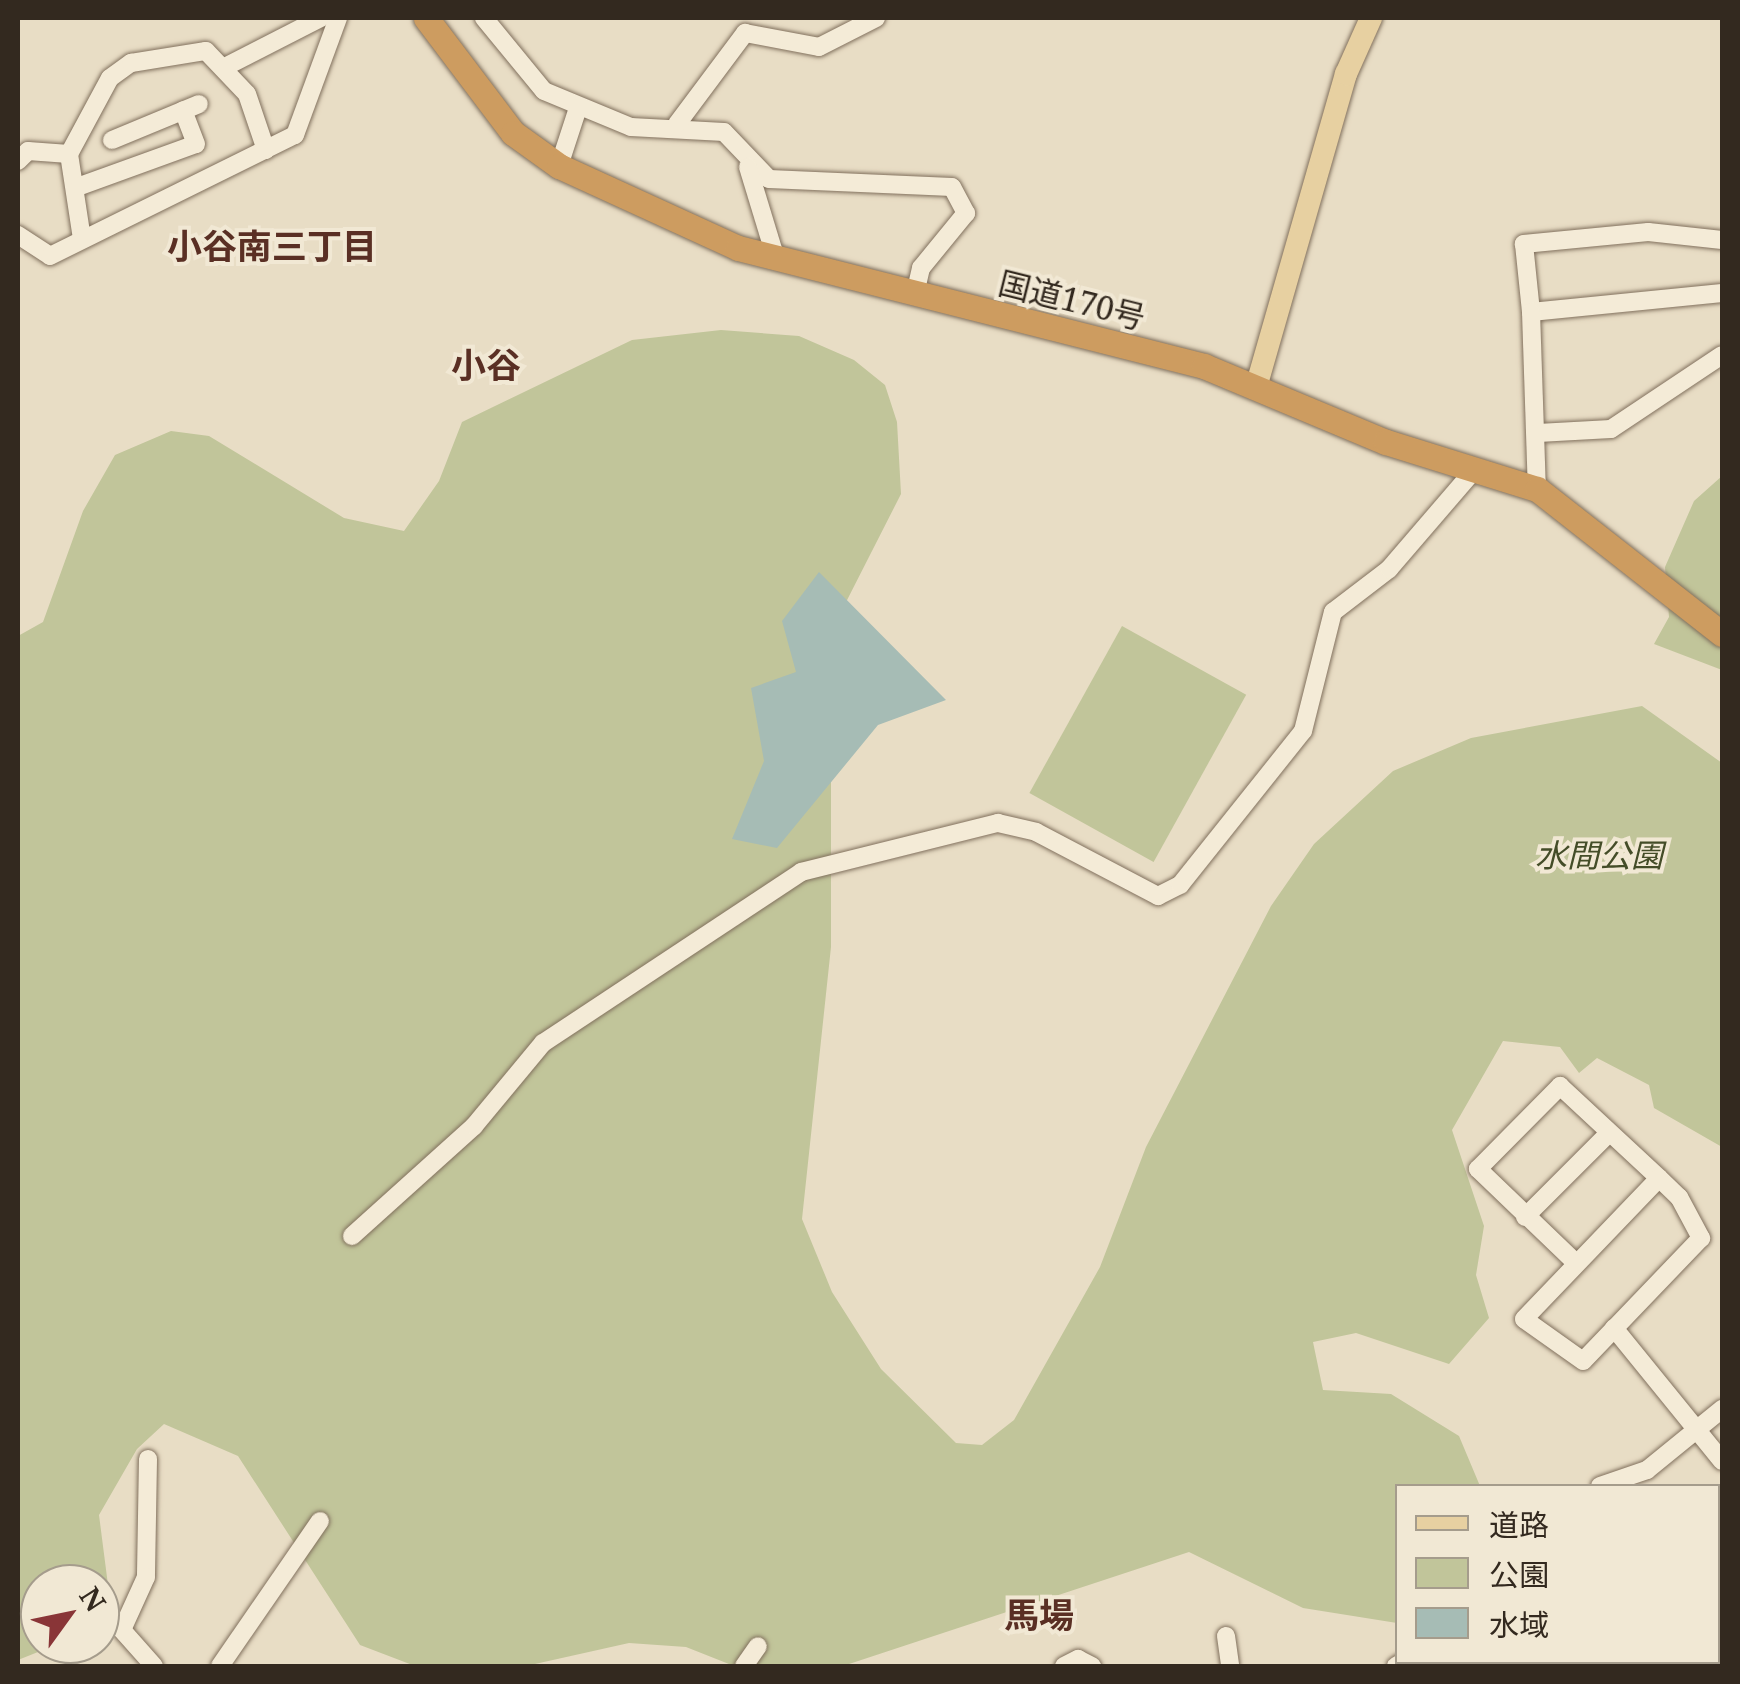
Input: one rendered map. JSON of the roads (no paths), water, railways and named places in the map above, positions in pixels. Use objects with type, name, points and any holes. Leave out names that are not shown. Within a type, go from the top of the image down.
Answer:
[{"type":"highway","name":"国道170号","points":[[426,18],[513,133],[559,166],[776,259],[1257,384],[1386,442],[1537,489],[1722,634]]},
{"type":"main road","points":[[1257,384],[1346,74],[1371,18]]},
{"type":"street","points":[[227,66],[322,18]]},
{"type":"street","points":[[18,235],[50,256],[82,239],[116,231],[266,150],[308,119],[338,18]]},
{"type":"street","points":[[484,18],[544,91],[578,108],[631,128],[677,124],[724,132],[748,167],[776,259]]},
{"type":"street","points":[[677,124],[745,34],[819,47],[876,18]]},
{"type":"street","points":[[82,239],[80,186],[70,154],[110,78],[131,63],[206,51],[227,66],[266,150]]},
{"type":"street","points":[[80,186],[196,144],[191,107],[112,140]]},
{"type":"street","points":[[559,166],[578,108]]},
{"type":"street","points":[[18,161],[28,152],[70,154]]},
{"type":"street","points":[[748,167],[809,186],[952,186],[966,212],[920,268],[915,294]]},
{"type":"street","points":[[1537,489],[1538,432],[1528,238],[1648,232],[1722,240]]},
{"type":"street","points":[[1531,312],[1722,293]]},
{"type":"street","points":[[1538,432],[1611,429],[1722,354]]},
{"type":"street","points":[[352,1236],[474,1126],[543,1042],[802,872],[998,823],[1036,832],[1158,896],[1180,886],[1303,731],[1333,612],[1389,568],[1476,469]]},
{"type":"street","points":[[1576,1262],[1478,1169],[1560,1086],[1660,1178],[1701,1238],[1583,1362],[1524,1319],[1660,1178]]},
{"type":"street","points":[[1525,1216],[1609,1133]]},
{"type":"street","points":[[1614,1328],[1722,1461]]},
{"type":"street","points":[[1606,1484],[1646,1470],[1702,1432],[1722,1409]]},
{"type":"street","points":[[148,1459],[146,1577],[122,1630],[154,1666]]},
{"type":"street","points":[[220,1666],[320,1521]]},
{"type":"street","points":[[1226,1636],[1230,1666]]},
{"type":"street","points":[[744,1666],[758,1646]]},
{"type":"street","points":[[1064,1666],[1078,1659],[1092,1666]]},
{"type":"water","points":[[819,572],[946,700],[878,725],[777,848],[732,839],[764,761],[751,688],[796,672],[782,621]]},
{"type":"waterway","points":[[1501,1666],[1514,1664]]},
{"type":"district","name":"小谷南三丁目","points":[[272,246]]},
{"type":"district","name":"小谷","points":[[486,365]]},
{"type":"district","name":"馬場","points":[[1039,1615]]},
{"type":"park label","name":"水間公園","points":[[1599,855]]}]
